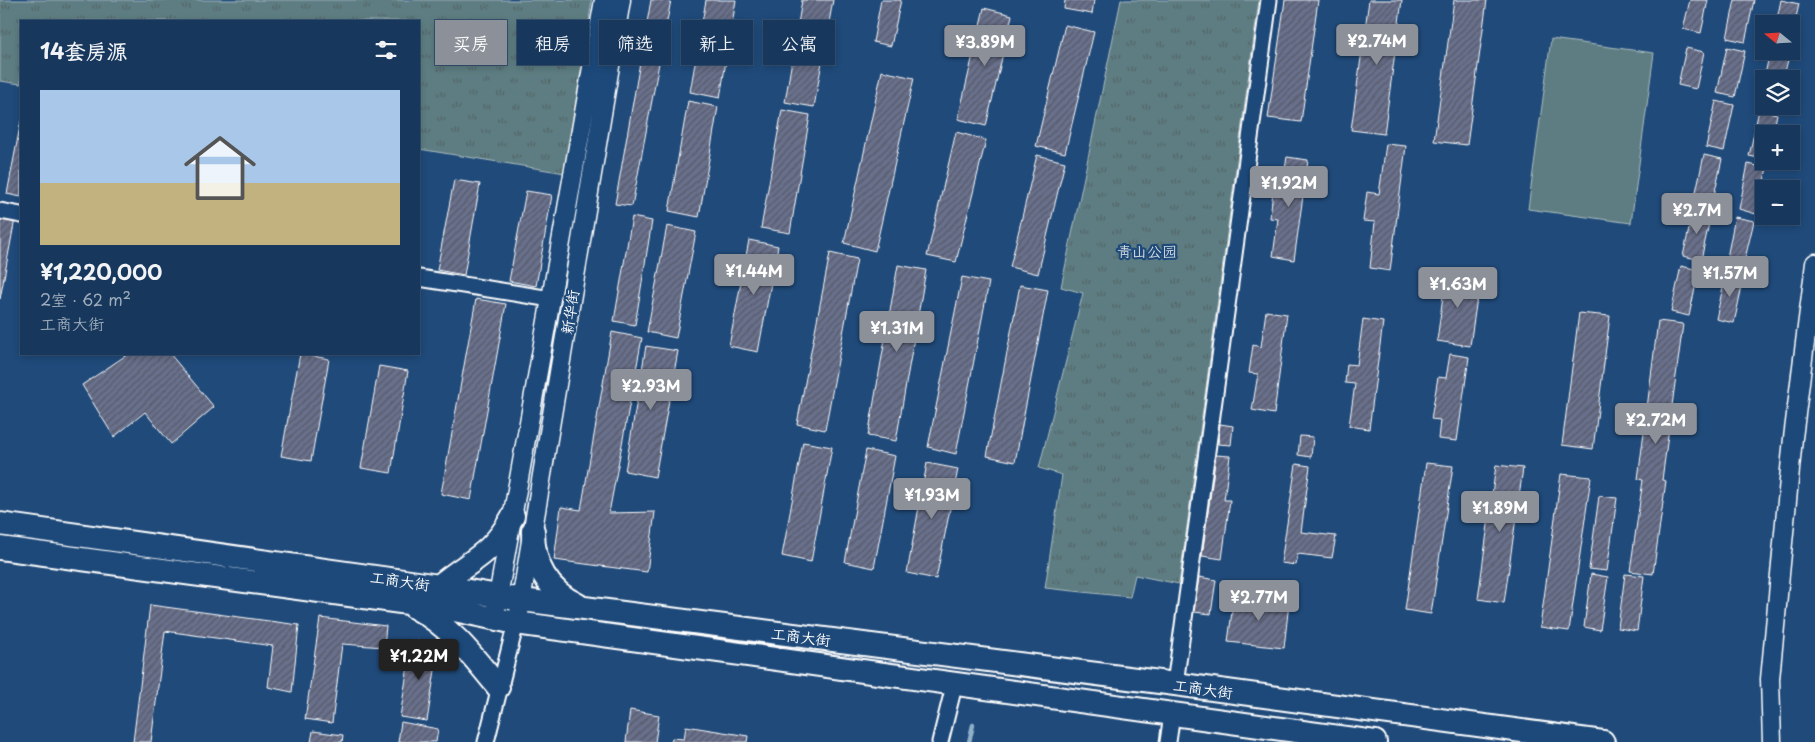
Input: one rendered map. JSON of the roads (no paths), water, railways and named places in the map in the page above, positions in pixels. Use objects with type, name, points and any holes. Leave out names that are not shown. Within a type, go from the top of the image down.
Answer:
[{"type":"main road","points":[[439,586],[486,553],[497,542],[513,516]]},
{"type":"main road","name":"工商大街","points":[[0,524],[588,609],[1175,684],[1603,742]]},
{"type":"main road","points":[[533,532],[535,554],[543,575],[558,593],[567,600],[588,609]]},
{"type":"main road","name":"工商大街","points":[[0,548],[445,608],[505,621],[1375,742]]},
{"type":"main road","points":[[406,603],[440,623],[456,636],[498,687]]},
{"type":"street","name":"新华街","points":[[505,621],[498,596],[604,0]]},
{"type":"street","name":"新华街","points":[[505,621],[522,600],[621,0]]},
{"type":"street","points":[[1175,684],[1269,0]]},
{"type":"street","points":[[0,211],[20,215]]},
{"type":"street","points":[[1772,742],[1770,679],[1793,438],[1815,263]]},
{"type":"street","points":[[420,278],[551,299]]},
{"type":"street","points":[[486,742],[498,687],[505,621]]},
{"type":"street","points":[[940,742],[954,682]]},
{"type":"street","points":[[1168,742],[1172,714]]},
{"type":"waterway","points":[[969,742],[973,725]]},
{"type":"park label","name":"青山公园","points":[[1147,250]]}]
